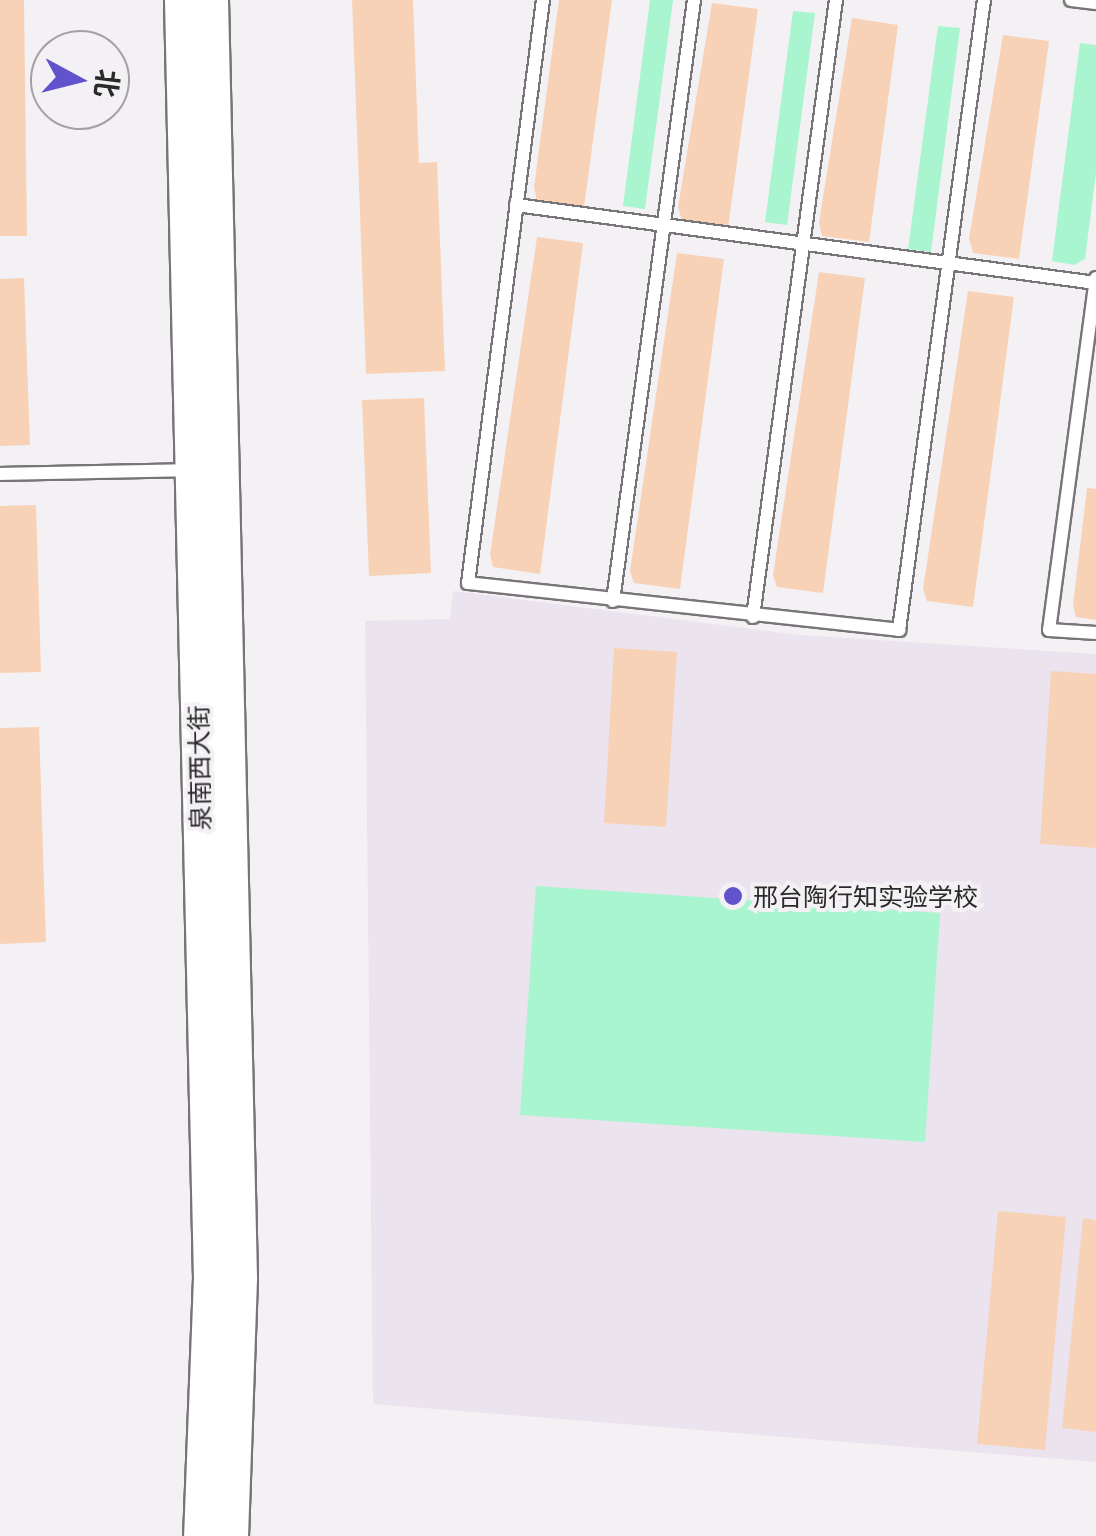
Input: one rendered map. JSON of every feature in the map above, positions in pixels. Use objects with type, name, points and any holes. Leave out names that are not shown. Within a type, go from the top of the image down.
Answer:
[{"type":"main road","name":"泉南西大街","points":[[182,0],[210,1278],[201,1536]]},
{"type":"main road","name":"泉南西大街","points":[[210,0],[239,1278],[230,1536]]},
{"type":"lane","points":[[543,0],[468,583],[900,630],[984,0]]},
{"type":"lane","points":[[613,600],[694,0]]},
{"type":"lane","points":[[753,617],[836,0]]},
{"type":"lane","points":[[1071,0],[1096,3]]},
{"type":"lane","points":[[516,205],[1096,282],[1049,630],[1096,633]]},
{"type":"lane","points":[[0,474],[192,470]]},
{"type":"shaded area","name":"邢台陶行知实验学校","points":[[453,591],[799,635],[1096,654],[1096,1462],[373,1404],[365,621],[450,619]]},
{"type":"green space","points":[[650,0],[673,0],[645,209],[623,206]]},
{"type":"green space","points":[[793,11],[815,13],[787,225],[765,222]]},
{"type":"green space","points":[[938,26],[960,28],[931,252],[908,249]]},
{"type":"green space","points":[[1080,43],[1096,45],[1096,173],[1085,259],[1074,265],[1052,261]]},
{"type":"green space","points":[[536,886],[940,913],[925,1142],[520,1115]]},
{"type":"building","points":[[0,0],[24,0],[27,236],[0,236]]},
{"type":"building","points":[[352,0],[413,0],[419,163],[437,162],[445,371],[366,374]]},
{"type":"building","points":[[559,0],[612,0],[584,207],[537,201],[534,187]]},
{"type":"building","points":[[712,3],[758,9],[728,228],[682,221],[678,207]]},
{"type":"building","points":[[852,18],[898,25],[869,242],[822,236],[819,222]]},
{"type":"building","points":[[1003,35],[1049,41],[1019,259],[973,253],[969,239]]},
{"type":"building","points":[[537,237],[583,243],[540,574],[493,567],[490,555]]},
{"type":"building","points":[[677,253],[724,259],[680,589],[634,583],[630,571]]},
{"type":"building","points":[[819,272],[865,278],[823,593],[777,587],[773,575]]},
{"type":"building","points":[[24,278],[30,445],[0,446],[0,279]]},
{"type":"building","points":[[968,291],[1014,297],[973,607],[927,601],[923,589]]},
{"type":"building","points":[[424,398],[431,573],[369,576],[362,400]]},
{"type":"building","points":[[1087,488],[1096,489],[1096,620],[1076,617],[1073,605]]},
{"type":"building","points":[[36,505],[41,672],[0,673],[0,506]]},
{"type":"building","points":[[614,648],[677,652],[666,827],[604,823]]},
{"type":"building","points":[[1051,671],[1096,674],[1096,848],[1040,844]]},
{"type":"building","points":[[39,727],[46,942],[0,944],[0,728]]},
{"type":"building","points":[[998,1211],[1066,1217],[1045,1450],[977,1444]]},
{"type":"building","points":[[1083,1218],[1096,1220],[1096,1432],[1062,1428]]},
{"type":"place","name":"邢台陶行知实验学校","points":[[733,896]]}]
